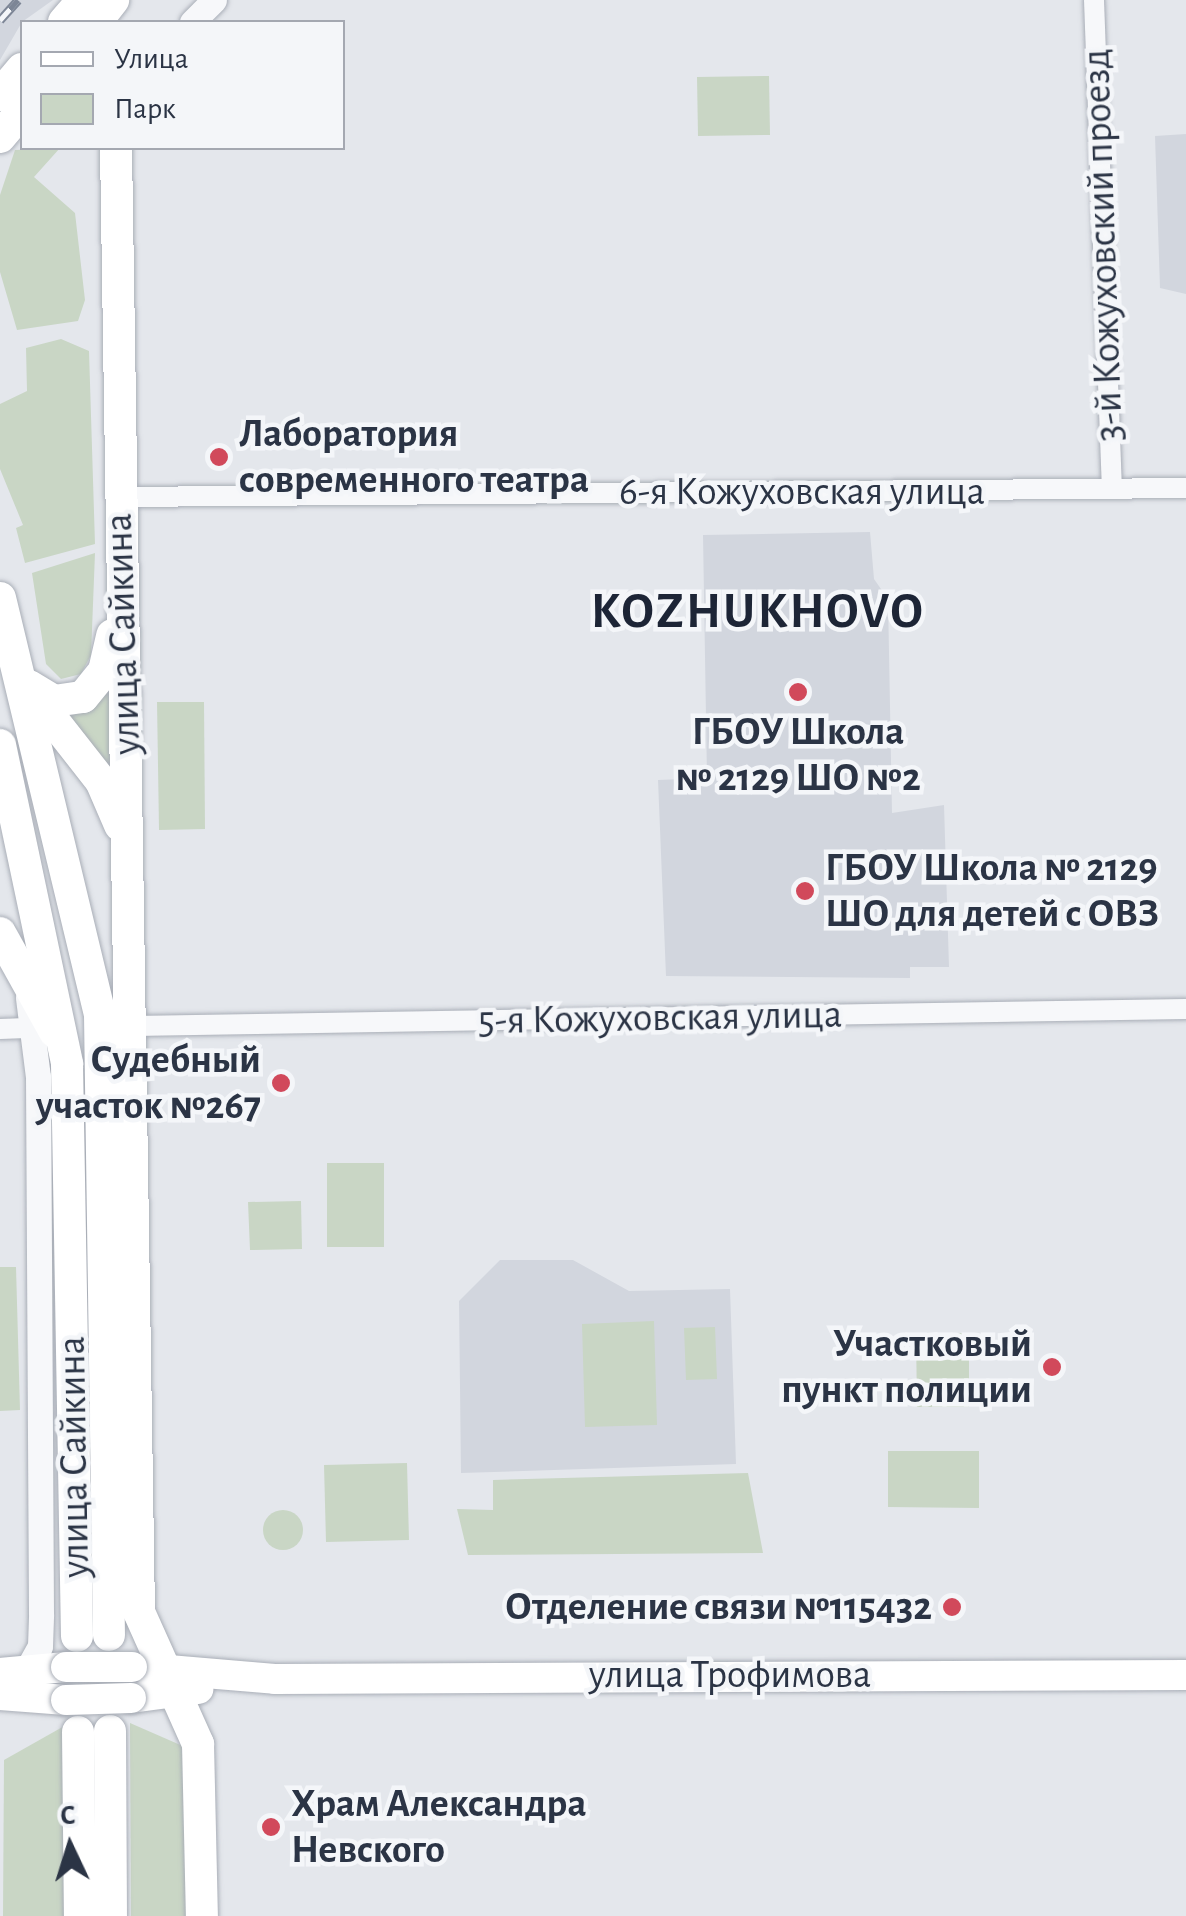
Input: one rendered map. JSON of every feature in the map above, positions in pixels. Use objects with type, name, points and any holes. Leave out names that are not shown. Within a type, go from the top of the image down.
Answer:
[{"type":"main road","points":[[66,20],[84,0]]},
{"type":"main road","points":[[98,20],[113,0]]},
{"type":"main road","points":[[12,116],[20,78]]},
{"type":"main road","name":"улица Сайкина","points":[[113,156],[128,940]]},
{"type":"main road","points":[[22,680],[54,701],[96,687],[119,595]]},
{"type":"main road","name":"улица Сайкина","points":[[0,598],[97,1000],[105,1119],[93,1636],[67,1064],[38,902],[0,745]]},
{"type":"main road","points":[[22,680],[101,781],[124,834]]},
{"type":"main road","points":[[0,932],[36,1012],[67,1064]]},
{"type":"main road","points":[[128,940],[134,1026],[139,1612],[156,1676],[198,1744],[202,1916]]},
{"type":"main road","name":"улица Трофимова","points":[[7,1690],[66,1667],[156,1676],[275,1679],[1186,1674]]},
{"type":"main road","name":"улица Трофимова","points":[[7,1690],[66,1700],[130,1698],[156,1676]]},
{"type":"main road","points":[[80,1916],[94,1731],[111,1916]]},
{"type":"street","points":[[194,20],[214,0]]},
{"type":"street","name":"3-й Кожуховский проезд","points":[[1094,0],[1112,489]]},
{"type":"street","name":"6-я Кожуховская улица","points":[[118,497],[1186,488]]},
{"type":"street","points":[[7,1690],[40,1646],[38,902]]},
{"type":"street","name":"улица Сайкина","points":[[105,1119],[128,940]]},
{"type":"street","name":"5-я Кожуховская улица","points":[[134,1026],[1186,1008]]},
{"type":"street","points":[[0,1029],[36,1012]]},
{"type":"shaded area","points":[[0,0],[53,0],[20,20],[0,60]]},
{"type":"shaded area","points":[[1186,134],[1186,294],[1160,288],[1155,136]]},
{"type":"shaded area","points":[[870,532],[874,579],[888,599],[892,813],[944,805],[949,967],[910,967],[910,978],[666,976],[658,780],[707,778],[703,535]]},
{"type":"shaded area","points":[[500,1260],[573,1260],[629,1291],[730,1289],[736,1464],[461,1473],[459,1301]]},
{"type":"green space","points":[[769,76],[770,135],[698,136],[697,77]]},
{"type":"green space","points":[[15,150],[58,150],[34,177],[75,213],[85,300],[78,321],[17,330],[0,272],[0,195]]},
{"type":"green space","points":[[61,339],[89,351],[95,544],[25,563],[16,528],[23,525],[0,469],[0,404],[27,391],[26,348]]},
{"type":"green space","points":[[95,553],[91,655],[81,674],[61,679],[46,664],[32,573]]},
{"type":"green space","points":[[111,682],[121,793],[62,712]]},
{"type":"green space","points":[[157,702],[204,702],[205,829],[159,830]]},
{"type":"green space","points":[[327,1163],[384,1163],[384,1247],[327,1247]]},
{"type":"green space","points":[[301,1201],[302,1249],[250,1250],[248,1202]]},
{"type":"green space","points":[[0,1267],[16,1267],[20,1410],[0,1411]]},
{"type":"green space","points":[[654,1321],[657,1425],[585,1427],[582,1324]]},
{"type":"green space","points":[[715,1327],[717,1379],[686,1380],[684,1328]]},
{"type":"green space","points":[[916,1333],[969,1333],[969,1407],[917,1407]]},
{"type":"green space","points":[[888,1451],[979,1451],[979,1508],[888,1507]]},
{"type":"green space","points":[[407,1463],[409,1540],[326,1542],[324,1465]]},
{"type":"green space","points":[[748,1473],[763,1553],[468,1555],[457,1509],[493,1510],[493,1480]]},
{"type":"green space","points":[[283,1510],[297,1516],[303,1530],[297,1544],[283,1550],[269,1544],[263,1530],[269,1516]]},
{"type":"green space","points":[[130,1723],[185,1747],[194,1916],[131,1916]]},
{"type":"green space","points":[[66,1725],[66,1916],[3,1916],[4,1760]]},
{"type":"railway","points":[[0,20],[18,0]]},
{"type":"place","name":"Лаборатория современного театра","points":[[219,457]]},
{"type":"place","name":"ГБОУ Школа № 2129 ШО №2","points":[[798,692]]},
{"type":"place","name":"ГБОУ Школа № 2129 ШО для детей с ОВЗ","points":[[805,891]]},
{"type":"place","name":"Судебный участок №267","points":[[281,1083]]},
{"type":"place","name":"Участковый пункт полиции","points":[[1052,1367]]},
{"type":"place","name":"Отделение связи №115432","points":[[952,1607]]},
{"type":"place","name":"Храм Александра Невского","points":[[271,1827]]},
{"type":"district","name":"KOZHUKHOVO","points":[[758,613]]}]
